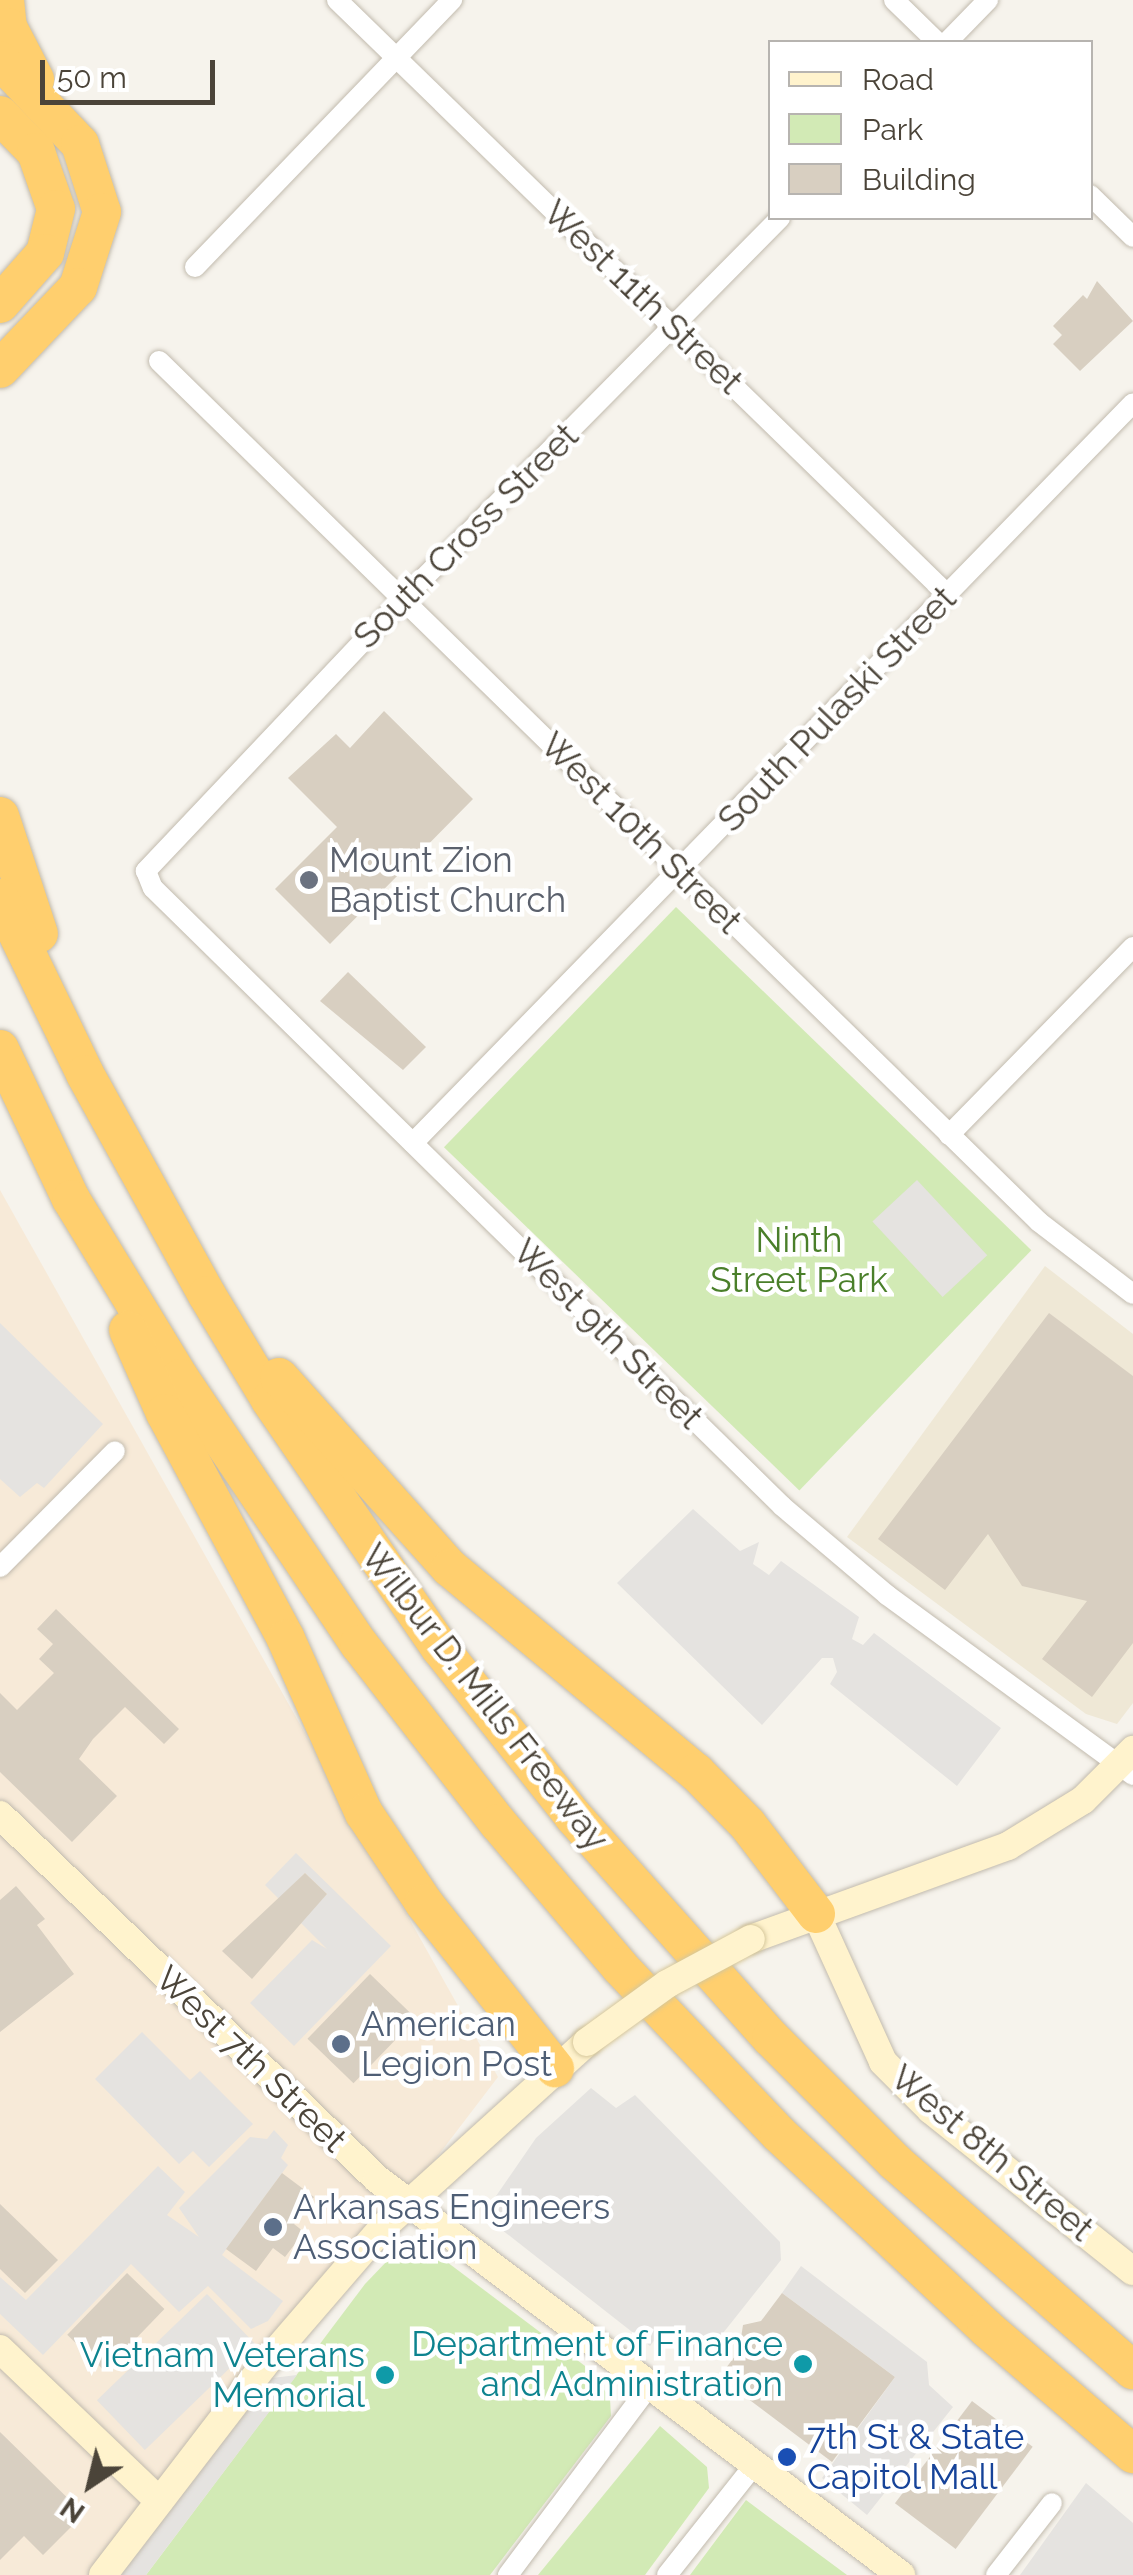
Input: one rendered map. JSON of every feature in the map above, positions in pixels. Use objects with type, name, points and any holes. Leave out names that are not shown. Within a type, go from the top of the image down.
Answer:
[{"type":"highway","points":[[0,368],[78,287],[100,230],[91,166],[56,116],[8,27],[5,0]]},
{"type":"highway","points":[[0,60],[56,116]]},
{"type":"highway","points":[[0,115],[36,152],[56,209],[45,252],[0,304]]},
{"type":"highway","points":[[0,816],[85,1074]]},
{"type":"highway","name":"Wilbur D. Mills Freeway","points":[[0,898],[85,1074],[206,1294],[372,1553],[585,1830],[830,2099],[1133,2370]]},
{"type":"highway","name":"Wilbur D. Mills Freeway","points":[[0,1049],[71,1199],[180,1378],[360,1644],[586,1929],[854,2208],[1133,2454]]},
{"type":"highway","points":[[71,1199],[165,1414],[286,1639],[364,1813],[424,1903],[555,2068]]},
{"type":"highway","points":[[206,1294],[389,1507],[496,1608],[696,1772],[748,1825],[816,1914]]},
{"type":"street","name":"West 11th Street","points":[[338,0],[948,595]]},
{"type":"street","points":[[195,267],[452,0]]},
{"type":"street","points":[[894,0],[935,40]]},
{"type":"street","points":[[949,40],[988,0]]},
{"type":"street","points":[[1093,198],[1133,237]]},
{"type":"street","name":"South Cross Street","points":[[155,858],[404,598],[778,220]]},
{"type":"street","name":"West 10th Street","points":[[159,361],[1039,1222],[1133,1294]]},
{"type":"street","name":"South Pulaski Street","points":[[413,1142],[1133,403]]},
{"type":"street","name":"West 9th Street","points":[[155,858],[146,871],[154,888],[782,1506],[887,1595],[1129,1764]]},
{"type":"street","points":[[949,1135],[1133,947]]},
{"type":"street","points":[[0,1567],[115,1451]]},
{"type":"street","points":[[102,2575],[299,2323],[407,2202],[586,2042],[667,1984],[751,1940],[1008,1846],[1083,1800],[1129,1764]]},
{"type":"street","name":"West 7th Street","points":[[0,1814],[304,2112],[407,2202],[901,2575]]},
{"type":"street","name":"West 8th Street","points":[[816,1914],[884,2062],[930,2110],[1133,2271]]},
{"type":"street","points":[[0,2348],[160,2502]]},
{"type":"street","points":[[508,2575],[652,2384]]},
{"type":"street","points":[[667,2575],[755,2464]]},
{"type":"street","points":[[996,2575],[1052,2502]]},
{"type":"shaded area","points":[[917,1180],[987,1255],[943,1297],[872,1222]]},
{"type":"shaded area","points":[[0,1190],[498,2077],[118,2575],[0,2575]]},
{"type":"shaded area","points":[[1045,1266],[1133,1334],[1133,1703],[1117,1724],[1086,1714],[847,1537]]},
{"type":"shaded area","points":[[0,1323],[103,1424],[44,1488],[37,1483],[20,1497],[0,1479]]},
{"type":"shaded area","points":[[693,1509],[740,1551],[759,1542],[753,1564],[769,1575],[781,1561],[859,1617],[852,1639],[863,1645],[874,1633],[1001,1728],[957,1786],[830,1684],[837,1672],[833,1658],[822,1658],[762,1725],[617,1583]]},
{"type":"shaded area","points":[[296,1853],[391,1946],[294,2046],[250,2003],[312,1940],[327,1949],[300,1922],[327,1894],[305,1873],[279,1899],[265,1885]]},
{"type":"shaded area","points":[[142,2032],[190,2080],[200,2071],[253,2124],[209,2167],[193,2151],[179,2164],[95,2079]]},
{"type":"shaded area","points":[[591,2088],[616,2108],[635,2095],[780,2242],[781,2260],[704,2357],[663,2329],[650,2346],[483,2215],[536,2138]]},
{"type":"shaded area","points":[[274,2130],[288,2145],[281,2158],[288,2165],[222,2255],[283,2301],[268,2321],[251,2329],[208,2286],[179,2312],[131,2264],[43,2355],[0,2314],[0,2277],[26,2300],[158,2166],[185,2192],[167,2215],[199,2237],[179,2208],[250,2137],[267,2139]]},
{"type":"shaded area","points":[[801,2266],[927,2362],[929,2385],[953,2407],[867,2515],[822,2478],[895,2377],[782,2293]]},
{"type":"shaded area","points":[[207,2294],[255,2344],[145,2450],[97,2400]]},
{"type":"shaded area","points":[[297,2375],[146,2575],[121,2575],[272,2378]]},
{"type":"shaded area","points":[[1086,2483],[1133,2523],[1133,2575],[1020,2575]]},
{"type":"green space","name":"Ninth Street Park","points":[[676,907],[1031,1250],[799,1490],[444,1147]]},
{"type":"green space","points":[[414,2247],[439,2256],[593,2372],[610,2399],[611,2416],[490,2575],[146,2575],[365,2284],[389,2259]]},
{"type":"green space","points":[[660,2426],[707,2467],[709,2488],[645,2575],[538,2575]]},
{"type":"green space","points":[[746,2500],[770,2518],[847,2575],[690,2575]]},
{"type":"building","points":[[1097,281],[1133,321],[1080,371],[1053,344],[1062,335],[1053,326],[1083,295],[1087,299]]},
{"type":"building","name":"Mount Zion Baptist Church","points":[[384,711],[473,799],[330,944],[275,889],[337,827],[288,778],[336,734],[350,748]]},
{"type":"building","points":[[348,972],[426,1047],[403,1070],[320,1001]]},
{"type":"building","points":[[1049,1313],[1133,1376],[1133,1643],[1092,1697],[1042,1659],[1087,1601],[1022,1586],[988,1534],[945,1590],[878,1539]]},
{"type":"building","points":[[56,1609],[179,1729],[164,1744],[125,1707],[93,1739],[79,1759],[117,1796],[72,1842],[0,1772],[0,1693],[17,1710],[54,1673],[39,1659],[53,1644],[37,1629]]},
{"type":"building","points":[[305,1873],[327,1894],[252,1979],[222,1951]]},
{"type":"building","points":[[16,1886],[45,1919],[37,1925],[74,1974],[0,2032],[0,1900]]},
{"type":"building","points":[[370,1974],[416,2018],[354,2083],[307,2039]]},
{"type":"building","points":[[282,2173],[314,2197],[294,2224],[304,2232],[285,2257],[273,2248],[256,2271],[226,2249]]},
{"type":"building","points":[[0,2204],[58,2260],[25,2293],[0,2269]]},
{"type":"building","points":[[127,2273],[164,2309],[105,2371],[67,2335]]},
{"type":"building","name":"Department of Finance and Administration","points":[[782,2293],[895,2377],[832,2462],[719,2377],[739,2351],[743,2325],[761,2321]]},
{"type":"building","points":[[972,2401],[1033,2447],[956,2549],[895,2503]]},
{"type":"building","points":[[0,2432],[84,2514],[43,2555],[24,2536],[0,2560]]},
{"type":"place","name":"Mount Zion Baptist Church","points":[[309,880]]},
{"type":"place","name":"American Legion Post","points":[[341,2044]]},
{"type":"place","name":"Arkansas Engineers Association","points":[[273,2227]]},
{"type":"place","name":"Department of Finance and Administration","points":[[803,2364]]},
{"type":"place","name":"Vietnam Veterans Memorial","points":[[385,2375]]},
{"type":"place","name":"7th St & State Capitol Mall","points":[[787,2457]]}]
